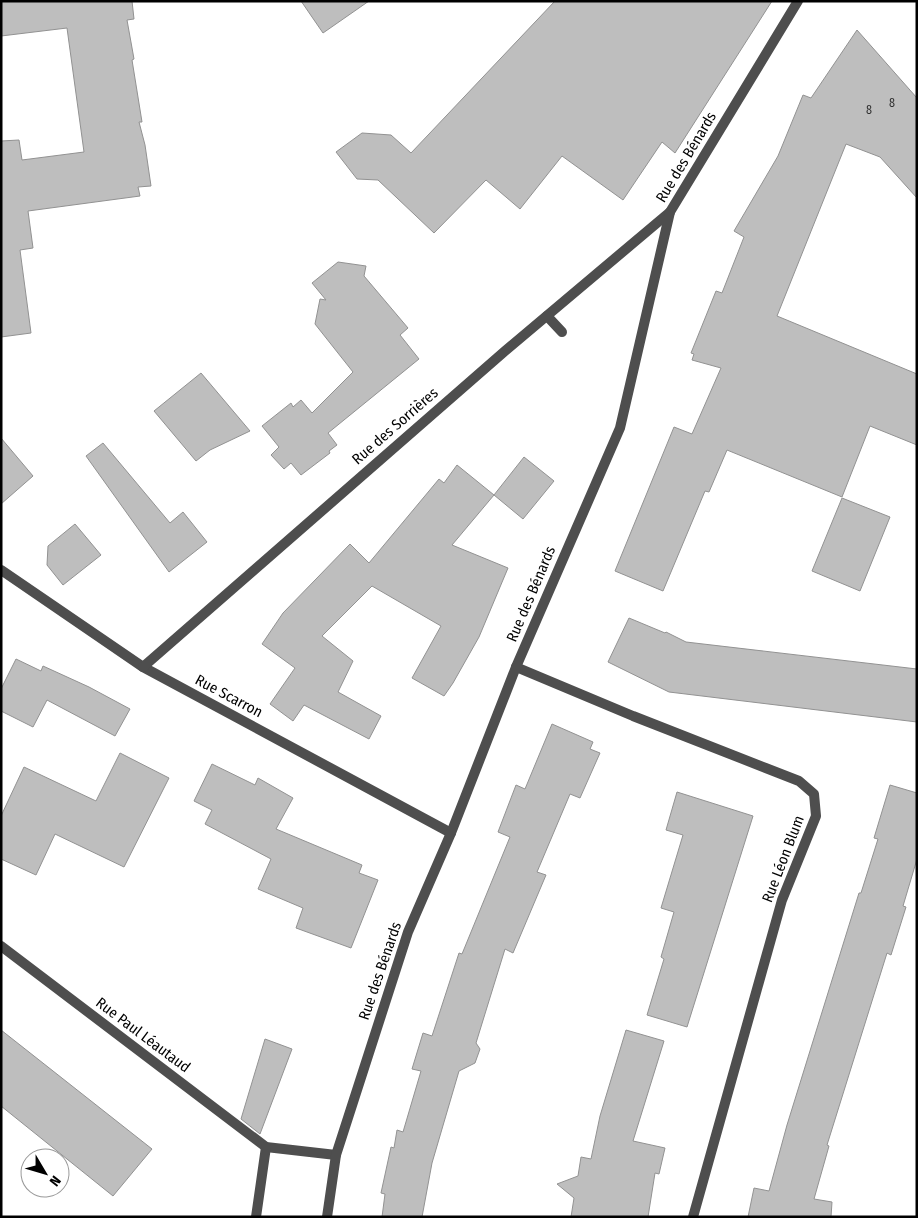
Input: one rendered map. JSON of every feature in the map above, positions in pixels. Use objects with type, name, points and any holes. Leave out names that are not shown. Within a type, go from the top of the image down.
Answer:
[{"type":"street","name":"Rue des Bénards","points":[[327,1217],[336,1155],[408,932],[451,832],[516,667],[620,428],[670,212],[798,1]]},
{"type":"street","name":"Rue des Sorrières","points":[[143,667],[497,357],[670,212]]},
{"type":"street","points":[[547,316],[562,332]]},
{"type":"street","name":"Rue Scarron","points":[[1,570],[143,667],[451,832]]},
{"type":"street","name":"Rue Léon Blum","points":[[516,667],[633,716],[799,781],[814,794],[816,816],[782,900],[693,1217]]},
{"type":"street","name":"Rue Paul Léautaud","points":[[1,946],[266,1147]]},
{"type":"street","points":[[256,1217],[266,1147],[336,1155]]},
{"type":"building","points":[[1,1],[132,1],[134,19],[127,20],[142,122],[139,122],[145,145],[151,186],[138,187],[140,196],[28,211],[33,248],[20,250],[31,333],[1,337],[1,141],[19,140],[22,160],[84,152],[67,28],[1,36]]},
{"type":"building","points":[[301,1],[369,1],[323,33]]},
{"type":"building","points":[[555,1],[772,1],[675,153],[662,142],[623,200],[562,156],[520,209],[486,180],[434,233],[378,180],[357,179],[336,152],[362,133],[391,135],[411,153]]},
{"type":"building","points":[[857,30],[917,98],[917,198],[880,157],[846,144],[777,316],[917,374],[917,445],[870,426],[842,497],[727,450],[709,492],[705,491],[663,591],[615,571],[674,427],[692,434],[721,368],[692,360],[694,354],[691,353],[716,291],[722,293],[744,237],[734,231],[778,156],[803,95],[811,98]]},
{"type":"building","points":[[338,262],[366,266],[364,276],[408,328],[400,335],[419,359],[328,433],[337,445],[329,451],[330,453],[301,475],[291,463],[284,469],[271,455],[279,447],[262,426],[291,403],[293,407],[301,400],[312,413],[353,372],[315,324],[320,299],[326,300],[312,283]]},
{"type":"building","points":[[201,373],[250,431],[210,450],[196,461],[154,411]]},
{"type":"building","points":[[1,438],[33,476],[1,504]]},
{"type":"building","points":[[103,443],[170,523],[183,512],[207,542],[169,572],[86,456]]},
{"type":"building","points":[[524,457],[554,481],[523,519],[494,495]]},
{"type":"building","points":[[457,465],[494,495],[452,545],[508,568],[479,637],[453,683],[444,696],[412,678],[441,626],[372,586],[322,636],[353,661],[338,692],[381,716],[369,739],[304,705],[293,721],[270,704],[295,668],[262,644],[283,613],[350,544],[369,563],[439,479],[444,483]]},
{"type":"building","points":[[842,498],[890,517],[860,591],[812,571]]},
{"type":"building","points":[[75,524],[101,555],[63,585],[47,565],[48,546]]},
{"type":"building","points":[[629,618],[686,642],[917,669],[917,722],[669,692],[608,662]]},
{"type":"building","points":[[16,659],[41,671],[43,666],[89,687],[130,709],[115,736],[47,700],[33,727],[1,711],[1,689]]},
{"type":"building","points":[[552,724],[593,742],[590,749],[600,753],[580,798],[570,794],[537,872],[546,875],[513,953],[505,949],[476,1043],[480,1049],[475,1063],[459,1071],[432,1163],[422,1217],[382,1217],[385,1194],[381,1193],[391,1147],[394,1148],[397,1130],[403,1132],[421,1071],[412,1069],[423,1033],[432,1036],[459,953],[462,954],[510,837],[498,832],[516,785],[525,789]]},
{"type":"building","points":[[120,753],[169,778],[124,867],[55,834],[36,875],[1,859],[1,816],[24,767],[96,801]]},
{"type":"building","points":[[212,764],[255,785],[258,778],[293,798],[276,829],[362,865],[359,873],[378,880],[351,948],[296,928],[303,908],[258,889],[271,859],[205,824],[212,810],[194,801]]},
{"type":"building","points":[[890,785],[917,793],[917,859],[903,906],[906,907],[891,955],[887,953],[827,1145],[829,1146],[814,1199],[832,1202],[831,1217],[748,1217],[754,1188],[769,1191],[787,1125],[859,893],[861,893],[878,839],[874,838]]},
{"type":"building","points":[[677,792],[753,816],[687,1027],[647,1015],[664,959],[661,957],[674,912],[661,908],[683,835],[666,830]]},
{"type":"building","points":[[1,1030],[152,1149],[113,1196],[70,1161],[70,1148],[53,1148],[1,1106]]},
{"type":"building","points":[[626,1030],[664,1041],[633,1141],[665,1148],[659,1174],[655,1173],[648,1217],[571,1217],[574,1198],[557,1184],[578,1176],[581,1157],[591,1159],[600,1116]]},
{"type":"building","points":[[265,1039],[292,1049],[260,1134],[241,1119]]}]
